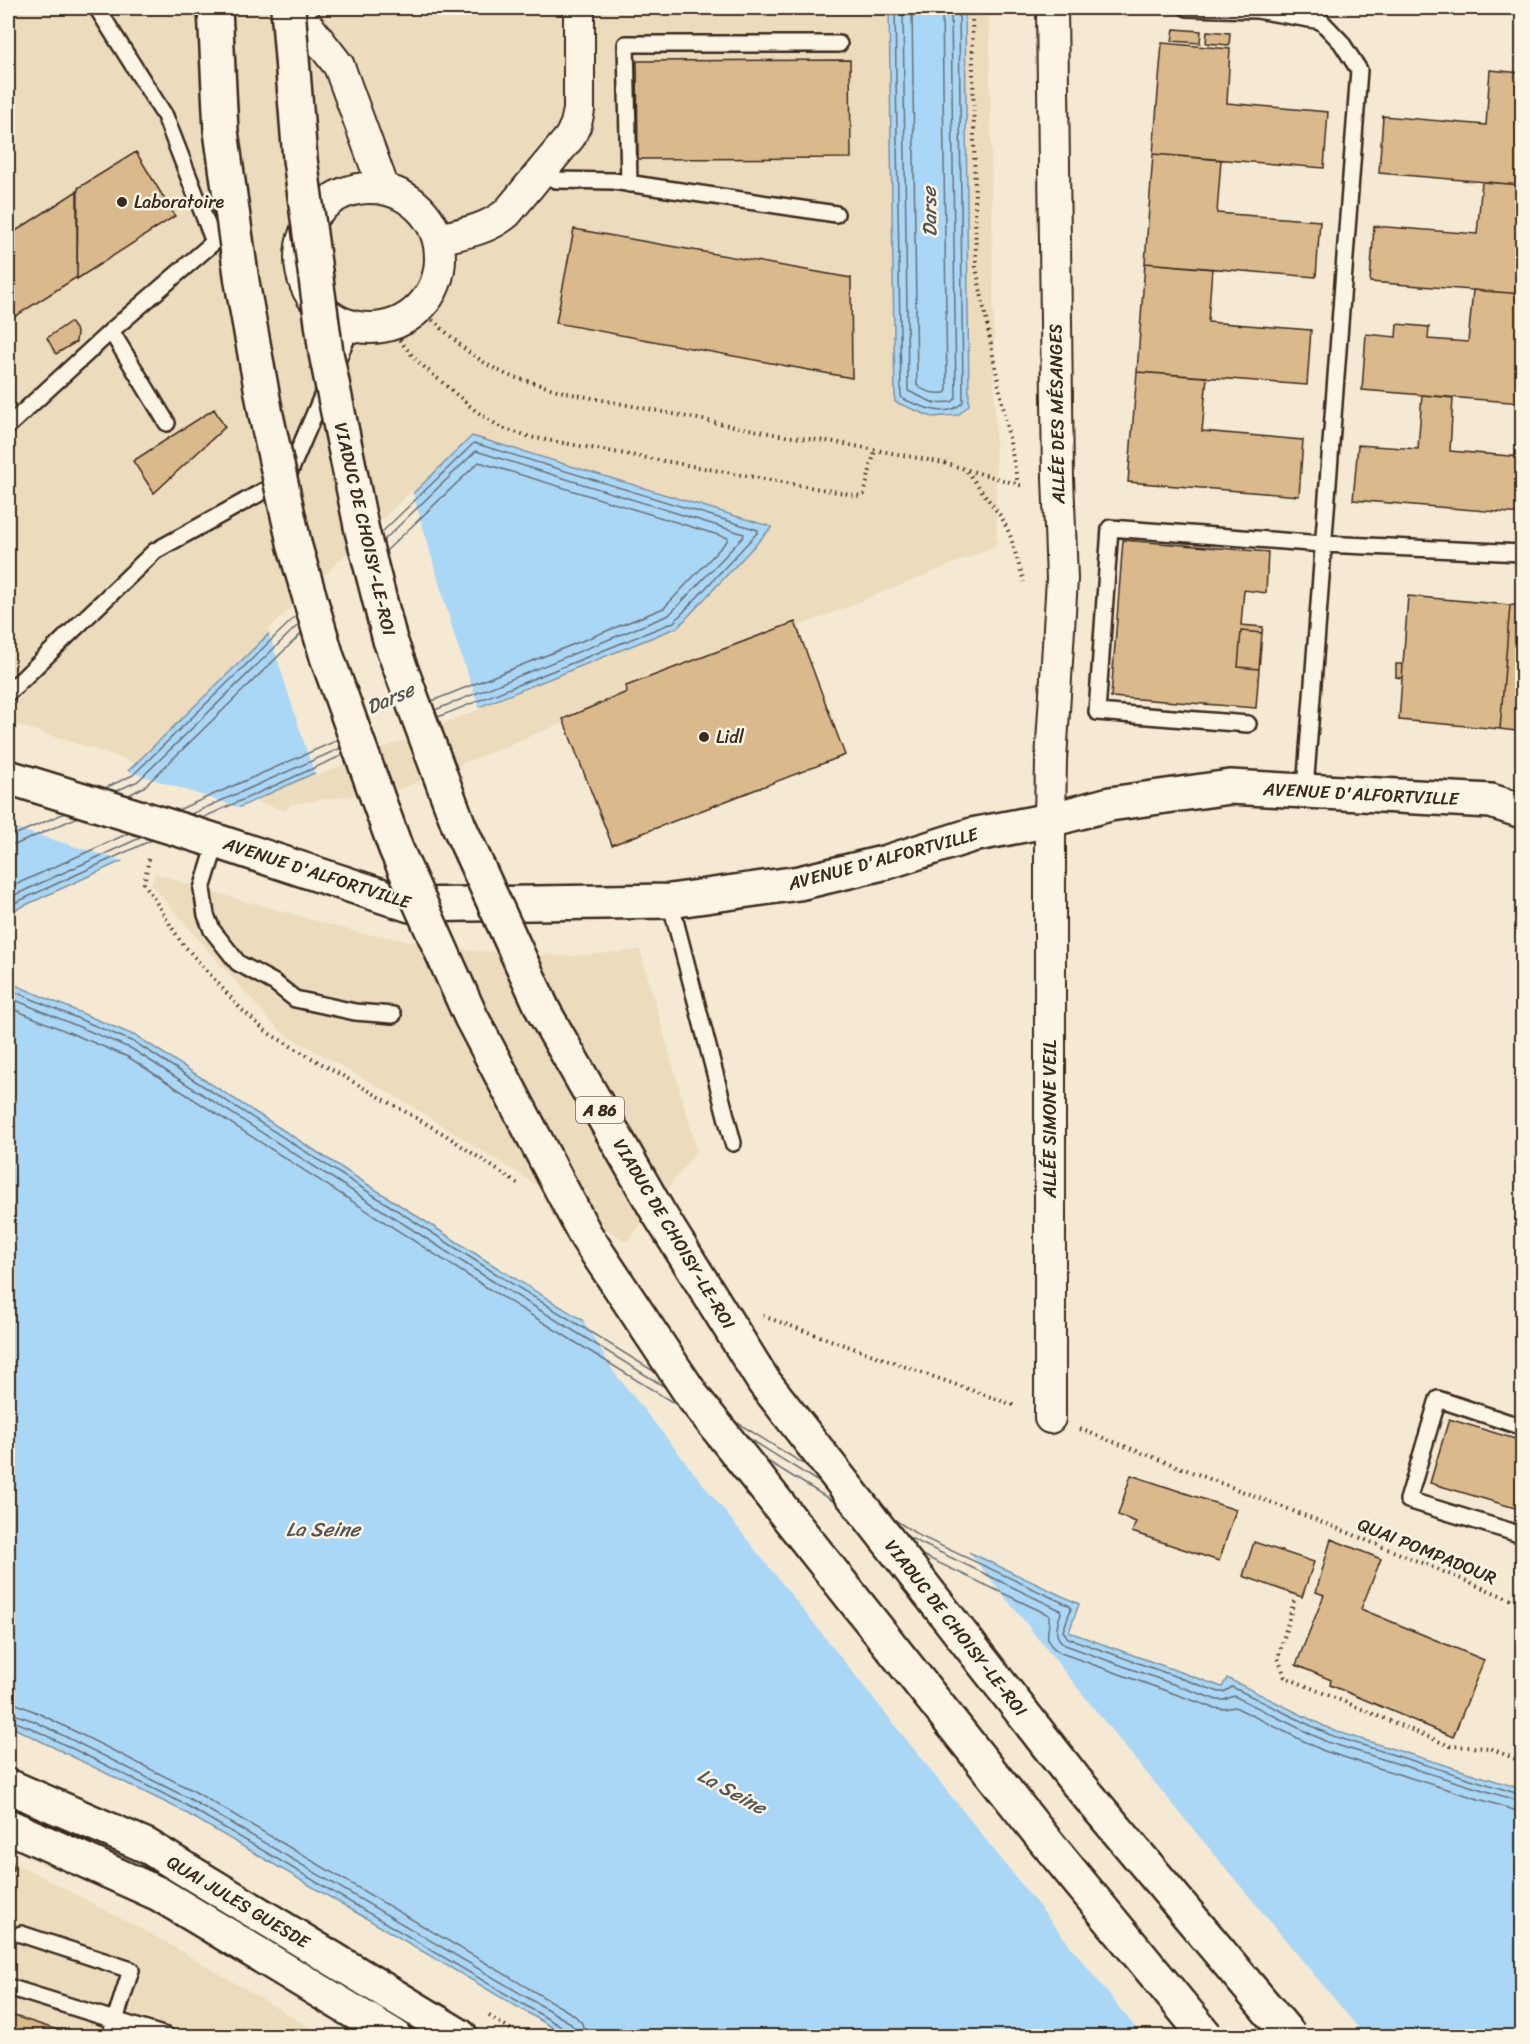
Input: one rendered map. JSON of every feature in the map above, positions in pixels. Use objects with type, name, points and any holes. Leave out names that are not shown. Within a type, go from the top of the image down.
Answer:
[{"type":"main road","points":[[214,8],[221,131],[242,282],[266,415],[295,547],[327,657],[396,849],[471,1017],[586,1236],[693,1397],[1039,1833],[1206,2037]]},
{"type":"main road","name":"VIADUC DE CHOISY-LE-ROI","points":[[288,8],[300,159],[326,353],[362,531],[390,640],[451,804],[544,1012],[658,1212],[764,1382],[1075,1780],[1290,2037]]},
{"type":"main road","name":"AVENUE D'ALFORTVILLE","points":[[19,780],[214,840],[410,905],[670,901],[799,884],[887,862],[972,835],[1050,820],[1110,804],[1230,787],[1491,801],[1522,811]]},
{"type":"main road","name":"QUAI JULES GUESDE","points":[[8,1786],[147,1846],[459,2037]]},
{"type":"main road","name":"QUAI JULES GUESDE","points":[[8,1826],[159,1894],[394,2037]]},
{"type":"street","points":[[294,8],[339,66],[384,189]]},
{"type":"street","points":[[438,239],[486,228],[497,222],[570,137],[578,117],[579,8]]},
{"type":"street","name":"ALLÉE DES MÉSANGES","points":[[1050,820],[1051,760],[1062,579],[1058,478],[1052,8]]},
{"type":"street","points":[[359,188],[384,189],[408,199],[427,216],[438,239],[440,265],[433,288],[419,308],[405,319],[388,326],[370,328],[352,326],[333,318],[317,304],[306,287],[301,267],[301,247],[307,227],[319,210],[335,197],[359,188]]},
{"type":"street","name":"ALLÉE SIMONE VEIL","points":[[1050,820],[1050,1418]]},
{"type":"lane","points":[[8,426],[111,331],[214,242],[165,116],[97,8]]},
{"type":"lane","points":[[1187,8],[1257,10],[1321,21],[1341,42],[1359,70],[1305,790]]},
{"type":"lane","points":[[629,184],[626,44],[839,44]]},
{"type":"lane","points":[[542,171],[556,180],[613,181],[836,214]]},
{"type":"lane","points":[[8,693],[155,551],[287,478],[352,326]]},
{"type":"lane","points":[[111,331],[167,423]]},
{"type":"lane","points":[[1248,724],[1096,712],[1110,528],[1323,544],[1522,553]]},
{"type":"lane","points":[[214,840],[202,889],[206,915],[212,930],[238,963],[275,983],[295,999],[355,1012],[393,1014]]},
{"type":"lane","points":[[670,901],[733,1143]]},
{"type":"lane","points":[[1522,1427],[1438,1399],[1408,1500],[1522,1535]]},
{"type":"lane","points":[[21,1934],[131,1970],[110,2037]]},
{"type":"lane","points":[[8,1987],[166,2037]]},
{"type":"path","points":[[972,8],[976,267],[1018,484]]},
{"type":"path","points":[[419,308],[467,351],[507,375],[567,393],[784,436],[944,463],[1018,484],[1032,484],[1042,479],[1058,478]]},
{"type":"path","points":[[388,326],[416,360],[477,412],[502,428],[530,437],[860,496],[864,494],[875,450]]},
{"type":"path","points":[[967,470],[1002,518],[1010,535],[1024,582]]},
{"type":"path","name":"QUAI POMPADOUR","points":[[1322,1522],[1522,1604]]},
{"type":"path","points":[[1294,1601],[1278,1658],[1285,1677],[1450,1746],[1490,1748],[1522,1762]]},
{"type":"shaded area","points":[[8,8],[989,8],[997,546],[400,789],[291,804],[286,811],[8,722]]},
{"type":"shaded area","points":[[155,873],[202,889],[360,933],[474,951],[572,956],[640,950],[697,1150],[627,1242],[405,1102],[283,1033],[151,885]]},
{"type":"shaded area","points":[[8,1859],[162,1940],[325,2036],[8,2036]]},
{"type":"water","name":"Darse","points":[[889,8],[965,8],[969,405],[958,415],[932,417],[895,402]]},
{"type":"water","name":"Darse","points":[[472,436],[772,527],[678,627],[310,775],[8,913],[8,824],[128,771]]},
{"type":"water","name":"La Seine","points":[[8,982],[138,1037],[493,1265],[922,1530],[1079,1604],[1069,1632],[1222,1687],[1227,1678],[1332,1730],[1522,1789],[1522,2036],[567,2036],[181,1810],[8,1725]]},
{"type":"pier","points":[[412,490],[456,641],[480,709],[316,776],[268,630]]},
{"type":"pier","points":[[125,770],[243,809],[126,862],[8,826],[8,820]]},
{"type":"pier","points":[[580,1315],[924,1527],[964,1546],[1116,1736],[1365,2036],[1142,2036],[614,1372]]},
{"type":"building","points":[[1174,29],[1201,31],[1200,43],[1172,41]]},
{"type":"building","points":[[1207,31],[1230,33],[1229,45],[1206,43]]},
{"type":"building","points":[[1162,43],[1230,49],[1227,103],[1328,112],[1324,168],[1153,154]]},
{"type":"building","points":[[850,60],[851,158],[638,159],[637,61]]},
{"type":"building","points":[[1490,70],[1522,73],[1522,185],[1379,173],[1383,116],[1486,125]]},
{"type":"building","name":"Laboratoire","points":[[136,152],[175,216],[77,279],[78,188]]},
{"type":"building","points":[[1153,154],[1221,160],[1217,213],[1320,221],[1316,277],[1145,263]]},
{"type":"building","points":[[1482,182],[1522,185],[1522,294],[1370,282],[1374,226],[1477,234]]},
{"type":"building","points":[[77,191],[77,277],[8,321],[8,236]]},
{"type":"building","points":[[574,229],[851,278],[852,378],[556,323]]},
{"type":"building","points":[[1145,263],[1212,269],[1208,322],[1311,330],[1307,385],[1137,372]]},
{"type":"building","points":[[1473,290],[1522,294],[1522,403],[1362,390],[1366,334],[1396,337],[1397,324],[1429,327],[1428,339],[1468,342]]},
{"type":"building","points":[[70,322],[77,332],[76,342],[56,354],[47,338]]},
{"type":"building","points":[[1137,372],[1207,377],[1202,431],[1303,440],[1299,496],[1128,482]]},
{"type":"building","points":[[1422,395],[1453,398],[1450,451],[1522,457],[1522,514],[1353,500],[1358,445],[1418,449]]},
{"type":"building","points":[[214,409],[225,427],[154,493],[133,461]]},
{"type":"building","points":[[1123,540],[1268,552],[1266,593],[1244,590],[1241,625],[1263,627],[1262,633],[1241,631],[1238,667],[1259,669],[1256,708],[1111,697]]},
{"type":"building","points":[[1408,596],[1510,605],[1500,729],[1399,720]]},
{"type":"building","points":[[1510,605],[1522,606],[1522,730],[1517,731],[1500,729]]},
{"type":"building","name":"Lidl","points":[[795,622],[845,755],[612,845],[563,719],[627,692],[626,686]]},
{"type":"building","points":[[1241,631],[1262,633],[1259,669],[1238,667]]},
{"type":"building","points":[[1396,664],[1403,664],[1402,678],[1396,677]]},
{"type":"building","points":[[1522,1087],[1522,1104],[1518,1103]]},
{"type":"building","points":[[1449,1419],[1522,1441],[1522,1510],[1430,1483]]},
{"type":"building","points":[[1131,1475],[1236,1510],[1219,1561],[1132,1532],[1136,1522],[1118,1515]]},
{"type":"building","points":[[1331,1539],[1381,1559],[1361,1609],[1484,1660],[1453,1737],[1330,1685],[1331,1680],[1296,1665],[1324,1595],[1316,1592]]},
{"type":"building","points":[[1254,1542],[1314,1562],[1302,1597],[1243,1576]]},
{"type":"building","points":[[8,1860],[14,1867],[8,1887]]},
{"type":"building","points":[[8,2014],[76,2036],[8,2036]]},
{"type":"place","name":"Laboratoire","points":[[122,202]]},
{"type":"place","name":"Lidl","points":[[704,737]]}]
